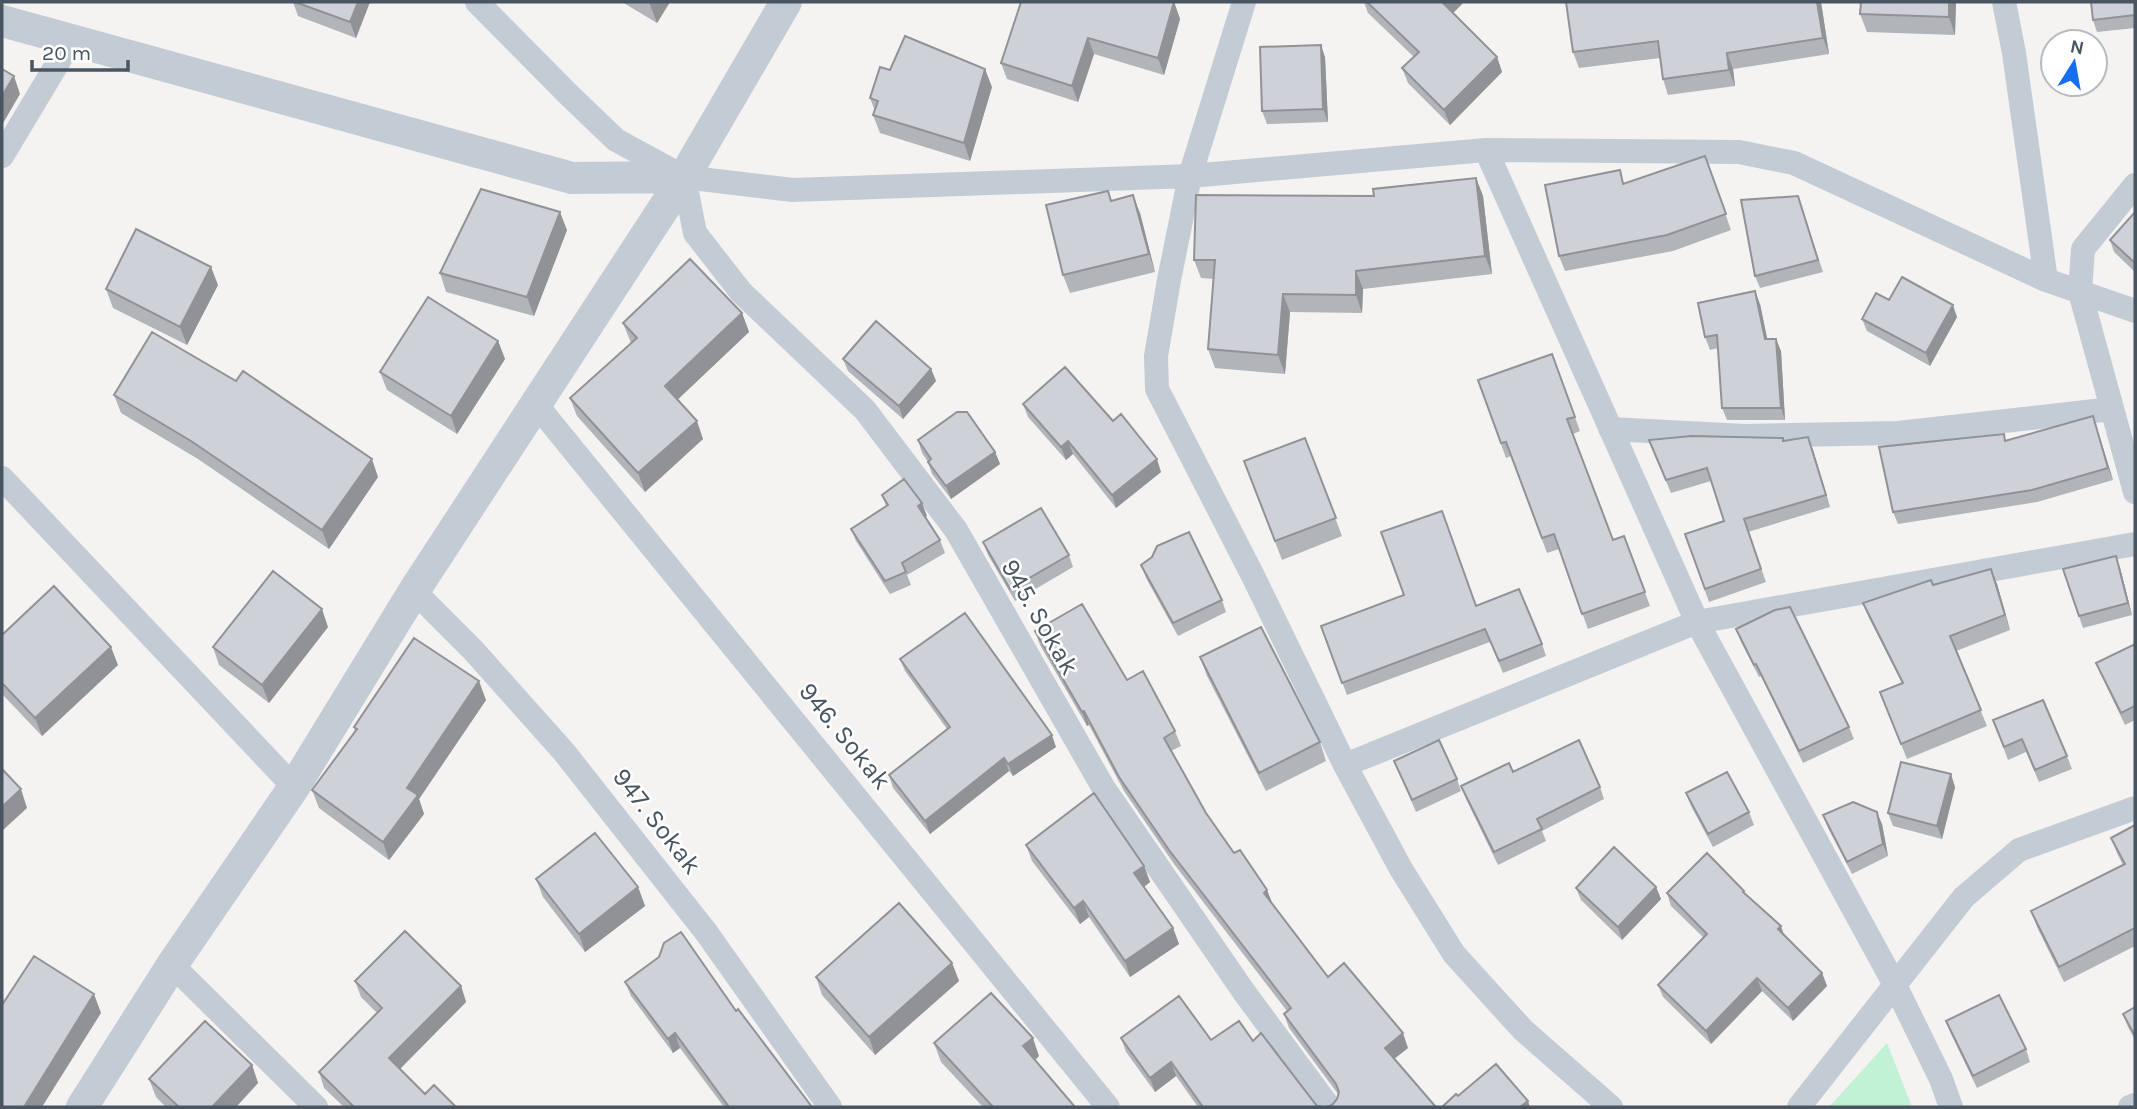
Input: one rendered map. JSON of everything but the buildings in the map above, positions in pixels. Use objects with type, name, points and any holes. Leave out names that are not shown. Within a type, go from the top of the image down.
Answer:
[{"type":"street","points":[[477,2],[616,140],[684,177]]},
{"type":"street","points":[[82,1107],[172,965],[294,787],[414,591],[684,177],[786,2]]},
{"type":"street","points":[[1244,2],[1190,176],[1156,356],[1157,389],[1253,576],[1345,765],[1401,869],[1454,954],[1523,1030],[1611,1107]]},
{"type":"street","points":[[2004,2],[2014,53],[2046,280]]},
{"type":"street","points":[[2,21],[572,178],[684,177],[793,190],[1190,176],[1486,150],[1739,152],[1794,163],[2046,280],[2135,311]]},
{"type":"street","points":[[2,156],[71,41]]},
{"type":"street","points":[[1486,150],[1697,622],[1895,985],[1941,1079],[1951,1107]]},
{"type":"street","name":"945. Sokak","points":[[684,177],[695,233],[741,292],[865,410],[956,530],[1103,787],[1244,992],[1329,1107]]},
{"type":"street","points":[[2135,185],[2083,248],[2080,292],[2135,492]]},
{"type":"street","name":"946. Sokak","points":[[536,403],[1108,1107]]},
{"type":"street","points":[[1610,429],[1745,436],[1898,433],[2112,408]]},
{"type":"street","points":[[2,478],[294,787]]},
{"type":"street","points":[[1345,765],[1697,622],[2135,544]]},
{"type":"street","name":"947. Sokak","points":[[414,591],[472,650],[564,752],[706,932],[830,1107]]},
{"type":"street","points":[[1799,1107],[1964,897],[2019,850],[2135,808]]},
{"type":"street","points":[[172,965],[316,1107]]},
{"type":"street","points":[[2130,1107],[2135,1105]]},
{"type":"green space","points":[[1887,1043],[1912,1107],[1829,1107]]}]
